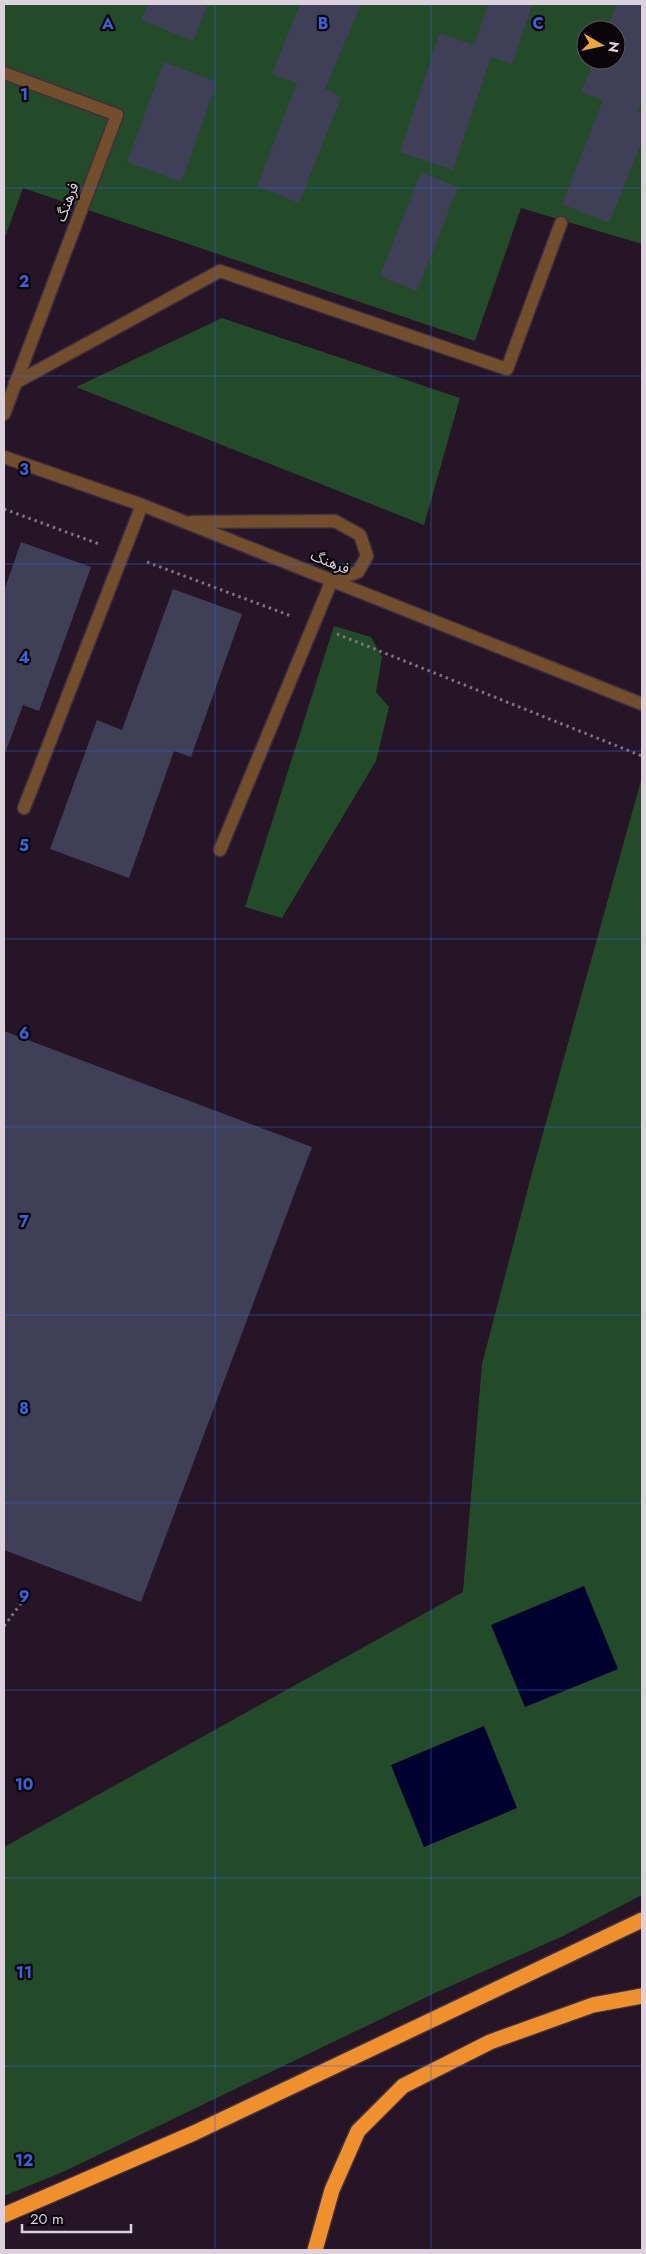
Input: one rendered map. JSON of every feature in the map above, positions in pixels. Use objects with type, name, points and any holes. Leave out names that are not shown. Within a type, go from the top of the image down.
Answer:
[{"type":"highway","points":[[4,2215],[194,2133],[642,1920]]},
{"type":"highway","points":[[315,2250],[332,2190],[358,2131],[403,2086],[490,2042],[593,2005],[642,1996]]},
{"type":"street","name":"فرهنگ","points":[[4,73],[117,115],[4,414]]},
{"type":"street","points":[[15,383],[220,271],[507,369],[561,222]]},
{"type":"street","name":"فرهنگ","points":[[4,456],[142,505],[642,704]]},
{"type":"street","points":[[24,808],[142,505]]},
{"type":"street","points":[[184,522],[335,521],[360,535],[367,556],[358,572],[332,580],[220,850]]},
{"type":"path","points":[[4,1626],[31,1590]]},
{"type":"green space","points":[[4,4],[642,4],[642,244],[521,208],[475,341],[23,188],[4,240]]},
{"type":"green space","points":[[222,318],[460,398],[424,525],[76,387]]},
{"type":"green space","points":[[334,626],[371,637],[382,657],[376,692],[389,707],[376,761],[282,918],[245,907]]},
{"type":"green space","points":[[642,777],[642,1895],[563,1936],[435,1993],[65,2171],[4,2196],[4,1847],[463,1592],[482,1364],[532,1173]]},
{"type":"water","points":[[584,1586],[618,1669],[525,1707],[491,1625]]},
{"type":"water","points":[[484,1726],[517,1808],[424,1847],[391,1765]]},
{"type":"building","points":[[148,4],[208,4],[193,41],[141,20]]},
{"type":"building","points":[[300,4],[361,4],[325,89],[341,97],[299,203],[257,186],[297,83],[272,74]]},
{"type":"building","points":[[488,4],[533,4],[512,64],[491,57],[453,170],[400,152],[440,33],[474,45]]},
{"type":"building","points":[[617,4],[642,4],[642,99],[637,111],[642,113],[642,141],[609,223],[562,204],[603,100],[581,92],[590,70],[626,70],[626,20],[610,20]]},
{"type":"building","points":[[164,62],[217,82],[181,182],[127,162]]},
{"type":"building","points":[[421,172],[458,187],[417,291],[380,276]]},
{"type":"building","points":[[21,542],[91,567],[39,711],[23,705],[4,756],[4,591]]},
{"type":"building","points":[[173,589],[242,614],[191,757],[174,751],[129,878],[50,849],[97,720],[122,730]]},
{"type":"building","points":[[4,1031],[312,1147],[141,1602],[4,1550]]}]
